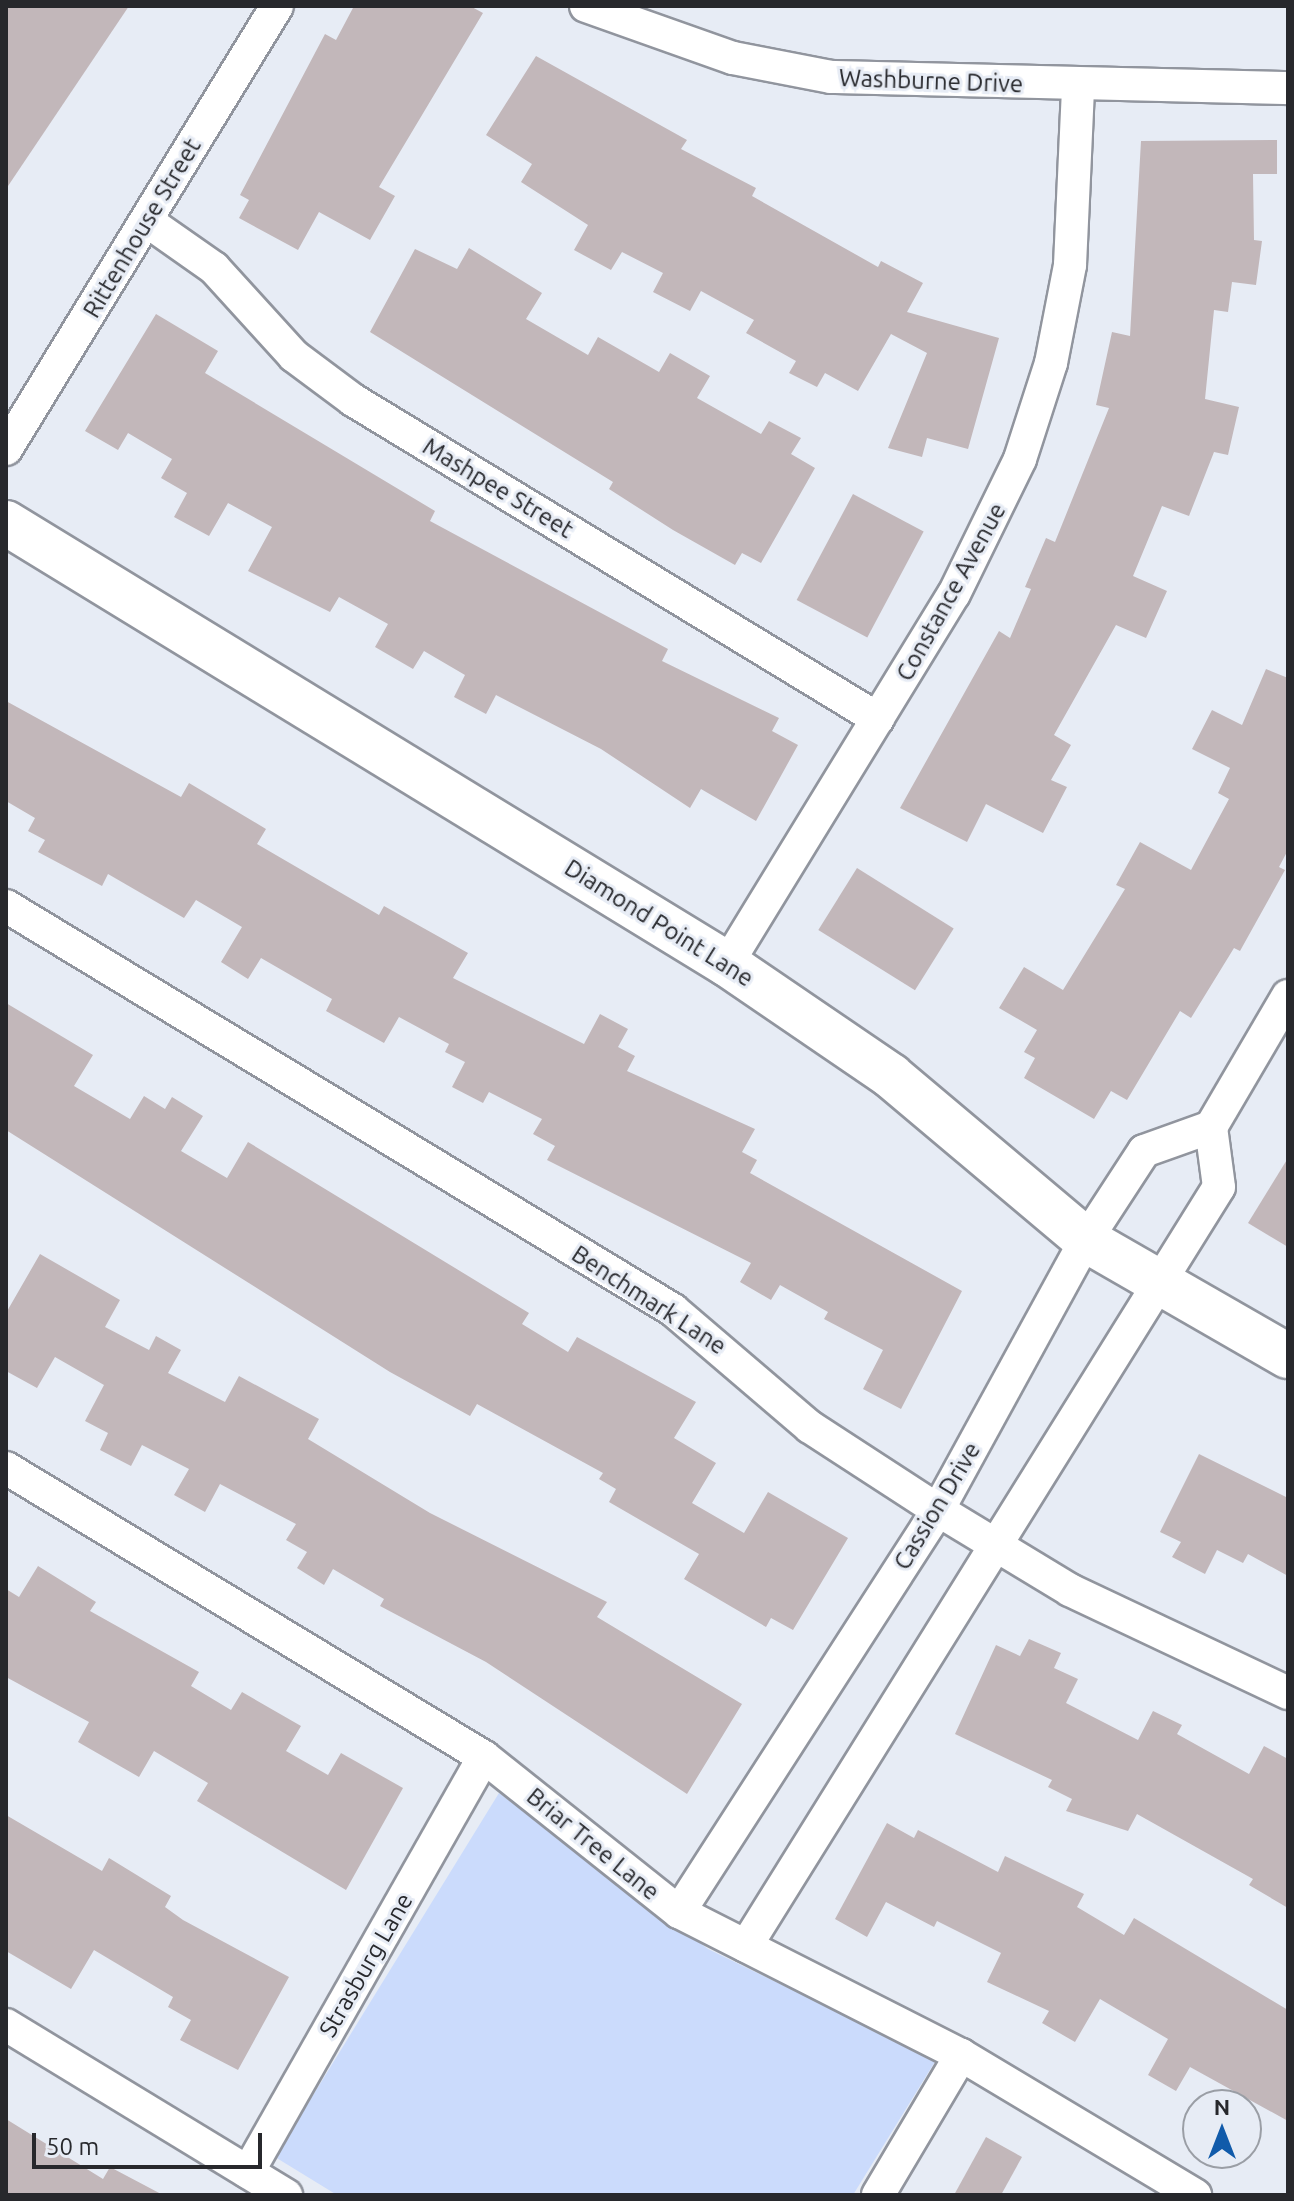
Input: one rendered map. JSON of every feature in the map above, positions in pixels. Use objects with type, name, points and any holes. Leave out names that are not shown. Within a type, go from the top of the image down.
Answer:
[{"type":"street","name":"Rittenhouse Street","points":[[6,449],[277,6]]},
{"type":"street","name":"Washburne Drive","points":[[586,6],[686,45],[782,69],[881,82],[1288,88]]},
{"type":"street","name":"Constance Avenue","points":[[727,964],[979,550],[1037,411],[1070,265],[1078,86]]},
{"type":"street","name":"Mashpee Street","points":[[147,221],[214,268],[294,356],[353,400],[878,719]]},
{"type":"street","name":"Diamond Point Lane","points":[[6,523],[727,964],[891,1076],[1086,1240],[1288,1356]]},
{"type":"street","name":"Benchmark Lane","points":[[6,906],[673,1310],[810,1427],[938,1510],[995,1539],[1070,1590],[1288,1693]]},
{"type":"street","points":[[746,1946],[995,1539],[1219,1187],[1211,1127],[1288,996]]},
{"type":"street","name":"Cassion Drive","points":[[679,1912],[938,1510],[1086,1240],[1144,1151],[1211,1127]]},
{"type":"street","name":"Briar Tree Lane","points":[[6,1468],[484,1757],[679,1912],[961,2055],[1195,2195]]},
{"type":"street","name":"Strasburg Lane","points":[[248,2172],[484,1757]]},
{"type":"street","points":[[6,2025],[286,2195]]},
{"type":"street","points":[[878,2195],[961,2055]]},
{"type":"shaded area","points":[[499,1793],[708,1949],[936,2060],[853,2195],[337,2195],[275,2157]]},
{"type":"building","points":[[6,6],[129,6],[6,189]]},
{"type":"building","points":[[354,6],[470,6],[483,13],[379,187],[395,196],[370,240],[319,212],[298,250],[239,218],[249,200],[240,195],[325,34],[336,40]]},
{"type":"building","points":[[536,56],[687,140],[681,149],[756,188],[752,196],[878,267],[881,261],[923,283],[907,312],[999,338],[968,449],[927,438],[922,457],[888,448],[927,353],[891,334],[858,391],[825,373],[817,387],[789,373],[796,361],[746,333],[754,320],[701,291],[690,311],[653,292],[663,273],[622,252],[611,270],[574,250],[588,225],[521,182],[532,164],[486,135]]},
{"type":"building","points":[[1277,140],[1277,174],[1253,174],[1254,240],[1262,241],[1256,285],[1232,282],[1228,312],[1214,310],[1205,399],[1239,407],[1228,455],[1214,452],[1189,516],[1162,506],[1133,576],[1167,591],[1146,638],[1116,625],[1054,735],[1071,745],[1051,780],[1067,787],[1043,833],[986,804],[967,842],[900,808],[999,631],[1010,638],[1031,589],[1025,587],[1046,538],[1055,542],[1109,408],[1096,405],[1112,332],[1130,336],[1141,141]]},
{"type":"building","points":[[469,248],[542,293],[526,319],[588,355],[598,337],[659,372],[670,353],[710,376],[697,398],[761,434],[769,421],[801,438],[791,454],[815,468],[761,563],[742,553],[735,565],[673,530],[609,489],[613,482],[370,332],[415,249],[457,269]]},
{"type":"building","points":[[156,314],[218,351],[205,373],[435,511],[430,521],[668,649],[662,661],[779,718],[772,731],[798,745],[756,821],[701,789],[690,808],[601,749],[496,695],[486,714],[454,697],[465,675],[424,651],[413,669],[375,647],[388,624],[339,597],[330,612],[248,571],[272,527],[228,503],[209,536],[174,517],[187,493],[161,478],[172,459],[128,433],[118,450],[85,431]]},
{"type":"building","points":[[853,494],[924,532],[867,638],[797,600]]},
{"type":"building","points":[[1266,669],[1288,678],[1288,850],[1279,867],[1285,870],[1240,951],[1234,948],[1191,1018],[1180,1011],[1127,1100],[1111,1091],[1094,1119],[1024,1078],[1035,1058],[1024,1052],[1037,1030],[999,1008],[1024,967],[1063,990],[1125,889],[1116,885],[1140,842],[1191,870],[1229,799],[1218,793],[1230,768],[1192,749],[1212,710],[1242,725]]},
{"type":"building","points":[[6,701],[181,797],[189,783],[266,829],[257,844],[379,915],[384,906],[468,953],[453,978],[584,1044],[600,1014],[628,1029],[618,1047],[635,1056],[627,1071],[755,1129],[742,1152],[757,1160],[750,1173],[962,1291],[901,1409],[863,1389],[883,1350],[824,1319],[828,1312],[780,1285],[771,1300],[740,1282],[751,1263],[547,1160],[555,1146],[533,1134],[542,1119],[489,1092],[483,1103],[452,1087],[465,1062],[445,1052],[449,1044],[399,1017],[384,1043],[326,1011],[332,999],[261,958],[248,979],[221,962],[242,927],[196,900],[184,918],[108,874],[102,886],[38,852],[45,840],[28,831],[35,818],[6,801]]},
{"type":"building","points":[[857,868],[954,928],[915,990],[818,930]]},
{"type":"building","points":[[6,1003],[93,1055],[74,1086],[130,1119],[144,1096],[165,1109],[172,1097],[203,1116],[181,1151],[227,1178],[248,1142],[529,1313],[522,1324],[568,1352],[577,1337],[696,1402],[674,1438],[716,1463],[692,1503],[744,1533],[768,1492],[848,1538],[793,1630],[771,1618],[766,1627],[684,1579],[699,1554],[609,1502],[616,1489],[599,1479],[603,1473],[477,1404],[470,1416],[390,1372],[6,1130]]},
{"type":"building","points":[[1288,1158],[1288,1247],[1248,1223]]},
{"type":"building","points":[[40,1254],[120,1300],[105,1327],[149,1350],[156,1336],[181,1350],[168,1373],[225,1402],[239,1376],[319,1419],[308,1439],[430,1513],[607,1602],[597,1617],[742,1704],[687,1794],[486,1662],[380,1606],[384,1599],[333,1569],[324,1585],[297,1568],[307,1552],[286,1540],[296,1524],[220,1484],[205,1512],[174,1495],[189,1469],[142,1445],[131,1466],[100,1450],[108,1433],[85,1421],[104,1385],[55,1357],[37,1388],[6,1371],[6,1313]]},
{"type":"building","points":[[1199,1454],[1288,1498],[1288,1576],[1248,1554],[1243,1563],[1217,1550],[1205,1574],[1172,1557],[1181,1542],[1160,1532]]},
{"type":"building","points":[[38,1566],[96,1602],[90,1611],[199,1672],[191,1686],[231,1710],[242,1692],[301,1726],[286,1751],[328,1775],[341,1753],[403,1788],[346,1890],[197,1801],[208,1783],[154,1751],[139,1777],[78,1742],[89,1722],[6,1677],[6,1589],[19,1597]]},
{"type":"building","points":[[1029,1639],[1061,1653],[1054,1668],[1078,1679],[1066,1703],[1138,1740],[1153,1711],[1182,1725],[1177,1734],[1249,1774],[1264,1746],[1288,1759],[1288,1908],[1249,1885],[1253,1879],[1137,1814],[1128,1831],[1066,1811],[1072,1799],[1048,1787],[1052,1780],[955,1734],[996,1645],[1020,1656]]},
{"type":"building","points":[[6,1815],[102,1871],[109,1858],[171,1896],[165,1907],[183,1920],[289,1977],[238,2070],[180,2040],[191,2020],[168,2007],[173,1997],[94,1950],[71,1989],[6,1951]]},
{"type":"building","points":[[887,1823],[914,1838],[918,1830],[998,1872],[1005,1856],[1084,1894],[1077,1907],[1124,1935],[1134,1918],[1288,2010],[1288,2121],[1262,2107],[1262,2089],[1230,2089],[1190,2067],[1176,2091],[1148,2075],[1168,2039],[1100,1999],[1075,2042],[1042,2023],[1049,2011],[987,1982],[1001,1953],[937,1921],[934,1927],[886,1902],[867,1937],[835,1919]]},
{"type":"building","points":[[6,2119],[103,2179],[110,2167],[163,2195],[6,2195]]},
{"type":"building","points":[[986,2137],[1022,2157],[1001,2195],[954,2195]]}]
